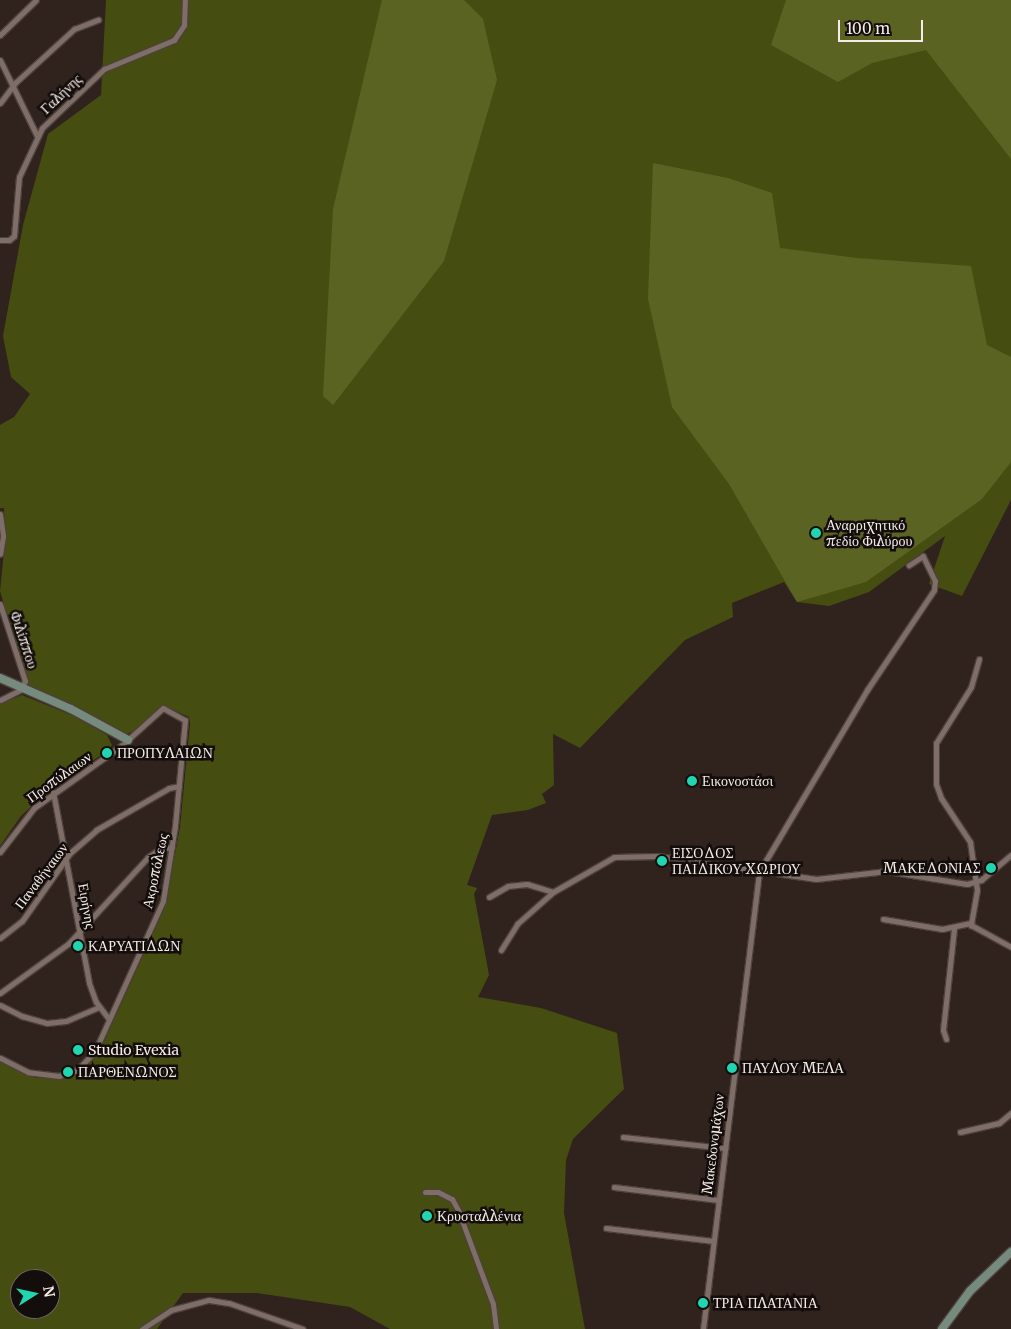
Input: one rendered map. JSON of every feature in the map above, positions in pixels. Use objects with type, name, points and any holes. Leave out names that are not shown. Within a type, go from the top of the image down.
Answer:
[{"type":"street","points":[[0,35],[36,0]]},
{"type":"street","name":"Γαλήνης","points":[[0,240],[9,240],[14,236],[19,177],[37,136],[105,68],[174,40],[184,25],[185,0]]},
{"type":"street","points":[[0,103],[12,87],[74,29],[98,20]]},
{"type":"street","points":[[0,60],[37,136]]},
{"type":"street","points":[[0,514],[3,536],[0,554]]},
{"type":"street","points":[[759,872],[867,690],[934,590],[935,581],[923,556],[910,565]]},
{"type":"street","name":"Φιλίππου","points":[[0,604],[25,680],[21,689],[0,700]]},
{"type":"street","points":[[979,659],[973,682],[939,736],[935,752],[938,793],[968,837],[976,882],[971,923],[980,933],[1011,947]]},
{"type":"street","points":[[0,678],[21,689],[65,706],[128,740]]},
{"type":"street","name":"Προπύλαιων","points":[[0,852],[24,818],[54,792],[128,740],[163,708]]},
{"type":"street","name":"Ακροπόλεως","points":[[0,1058],[31,1073],[53,1076],[71,1074],[91,1058],[162,904],[172,847],[187,722],[163,708]]},
{"type":"street","name":"Παναθήναιων","points":[[0,938],[25,917],[65,860],[102,826],[171,787],[179,786]]},
{"type":"street","name":"Ειρήνης","points":[[54,792],[65,860],[91,990],[98,1007],[109,1019]]},
{"type":"street","points":[[0,993],[48,959],[79,933],[144,860],[158,850],[172,847]]},
{"type":"street","points":[[501,950],[513,928],[553,892],[614,858],[658,856],[816,879],[887,872],[954,883],[976,882],[1011,855]]},
{"type":"street","name":"Μακεδονομάχων","points":[[703,1329],[759,872]]},
{"type":"street","points":[[489,897],[508,886],[527,884],[553,892]]},
{"type":"street","points":[[883,919],[918,926],[954,928],[971,923]]},
{"type":"street","points":[[946,1039],[943,1030],[954,928]]},
{"type":"street","points":[[0,1004],[22,1016],[47,1023],[69,1020],[98,1007]]},
{"type":"street","points":[[960,1132],[999,1124],[1011,1113]]},
{"type":"street","points":[[623,1137],[725,1148]]},
{"type":"street","points":[[614,1187],[718,1200]]},
{"type":"street","points":[[425,1192],[438,1192],[452,1199],[465,1224],[493,1304],[496,1329]]},
{"type":"street","points":[[606,1228],[713,1241]]},
{"type":"street","points":[[942,1329],[970,1291],[1011,1252]]},
{"type":"street","points":[[142,1329],[171,1310],[209,1300],[229,1303],[303,1329]]},
{"type":"green space","points":[[106,0],[1011,0],[1011,500],[962,596],[929,584],[945,536],[869,592],[829,606],[797,602],[784,582],[732,603],[733,617],[685,640],[580,748],[553,734],[554,785],[542,794],[546,803],[528,810],[492,815],[467,885],[477,888],[474,894],[489,975],[478,997],[541,1008],[617,1033],[624,1089],[573,1139],[566,1160],[564,1213],[585,1329],[390,1329],[350,1307],[257,1293],[183,1293],[157,1329],[0,1329],[0,1061],[36,1078],[63,1078],[82,1071],[102,1046],[165,907],[180,827],[190,724],[189,717],[163,705],[134,731],[127,734],[78,707],[29,689],[0,591],[5,542],[4,508],[0,508],[0,425],[14,417],[30,394],[11,377],[3,336],[23,225],[48,134],[101,95]]},
{"type":"green space","points":[[382,0],[464,0],[483,19],[497,80],[444,261],[333,405],[323,396],[333,209]]},
{"type":"green space","points":[[786,0],[1011,0],[1011,159],[926,50],[872,63],[838,82],[771,45]]},
{"type":"green space","points":[[653,163],[728,178],[772,193],[780,248],[857,258],[971,266],[987,345],[1011,357],[1011,462],[982,499],[866,582],[797,602],[729,484],[672,407],[648,299]]},
{"type":"green space","points":[[22,695],[74,716],[107,735],[112,745],[108,751],[55,784],[21,816],[0,846],[0,704]]},
{"type":"place","name":"Αναρριχητικό πεδίο Φιλύρου","points":[[816,533]]},
{"type":"place","name":"ΠΡΟΠΥΛΑΙΩΝ","points":[[107,753]]},
{"type":"place","name":"Εικονοστάσι","points":[[692,781]]},
{"type":"place","name":"ΕΙΣΟΔΟΣ ΠΑΙΔΙΚΟΥ ΧΩΡΙΟΥ","points":[[662,861]]},
{"type":"place","name":"ΜΑΚΕΔΟΝΙΑΣ","points":[[991,868]]},
{"type":"place","name":"ΚΑΡΥΑΤΙΔΩΝ","points":[[78,946]]},
{"type":"place","name":"Studio Evexia","points":[[78,1050]]},
{"type":"place","name":"ΠΑΥΛΟΥ ΜΕΛΑ","points":[[732,1068]]},
{"type":"place","name":"ΠΑΡΘΕΝΩΝΟΣ","points":[[68,1072]]},
{"type":"place","name":"Κρυσταλλένια","points":[[427,1216]]},
{"type":"place","name":"ΤΡΙΑ ΠΛΑΤΑΝΙΑ","points":[[703,1303]]}]
